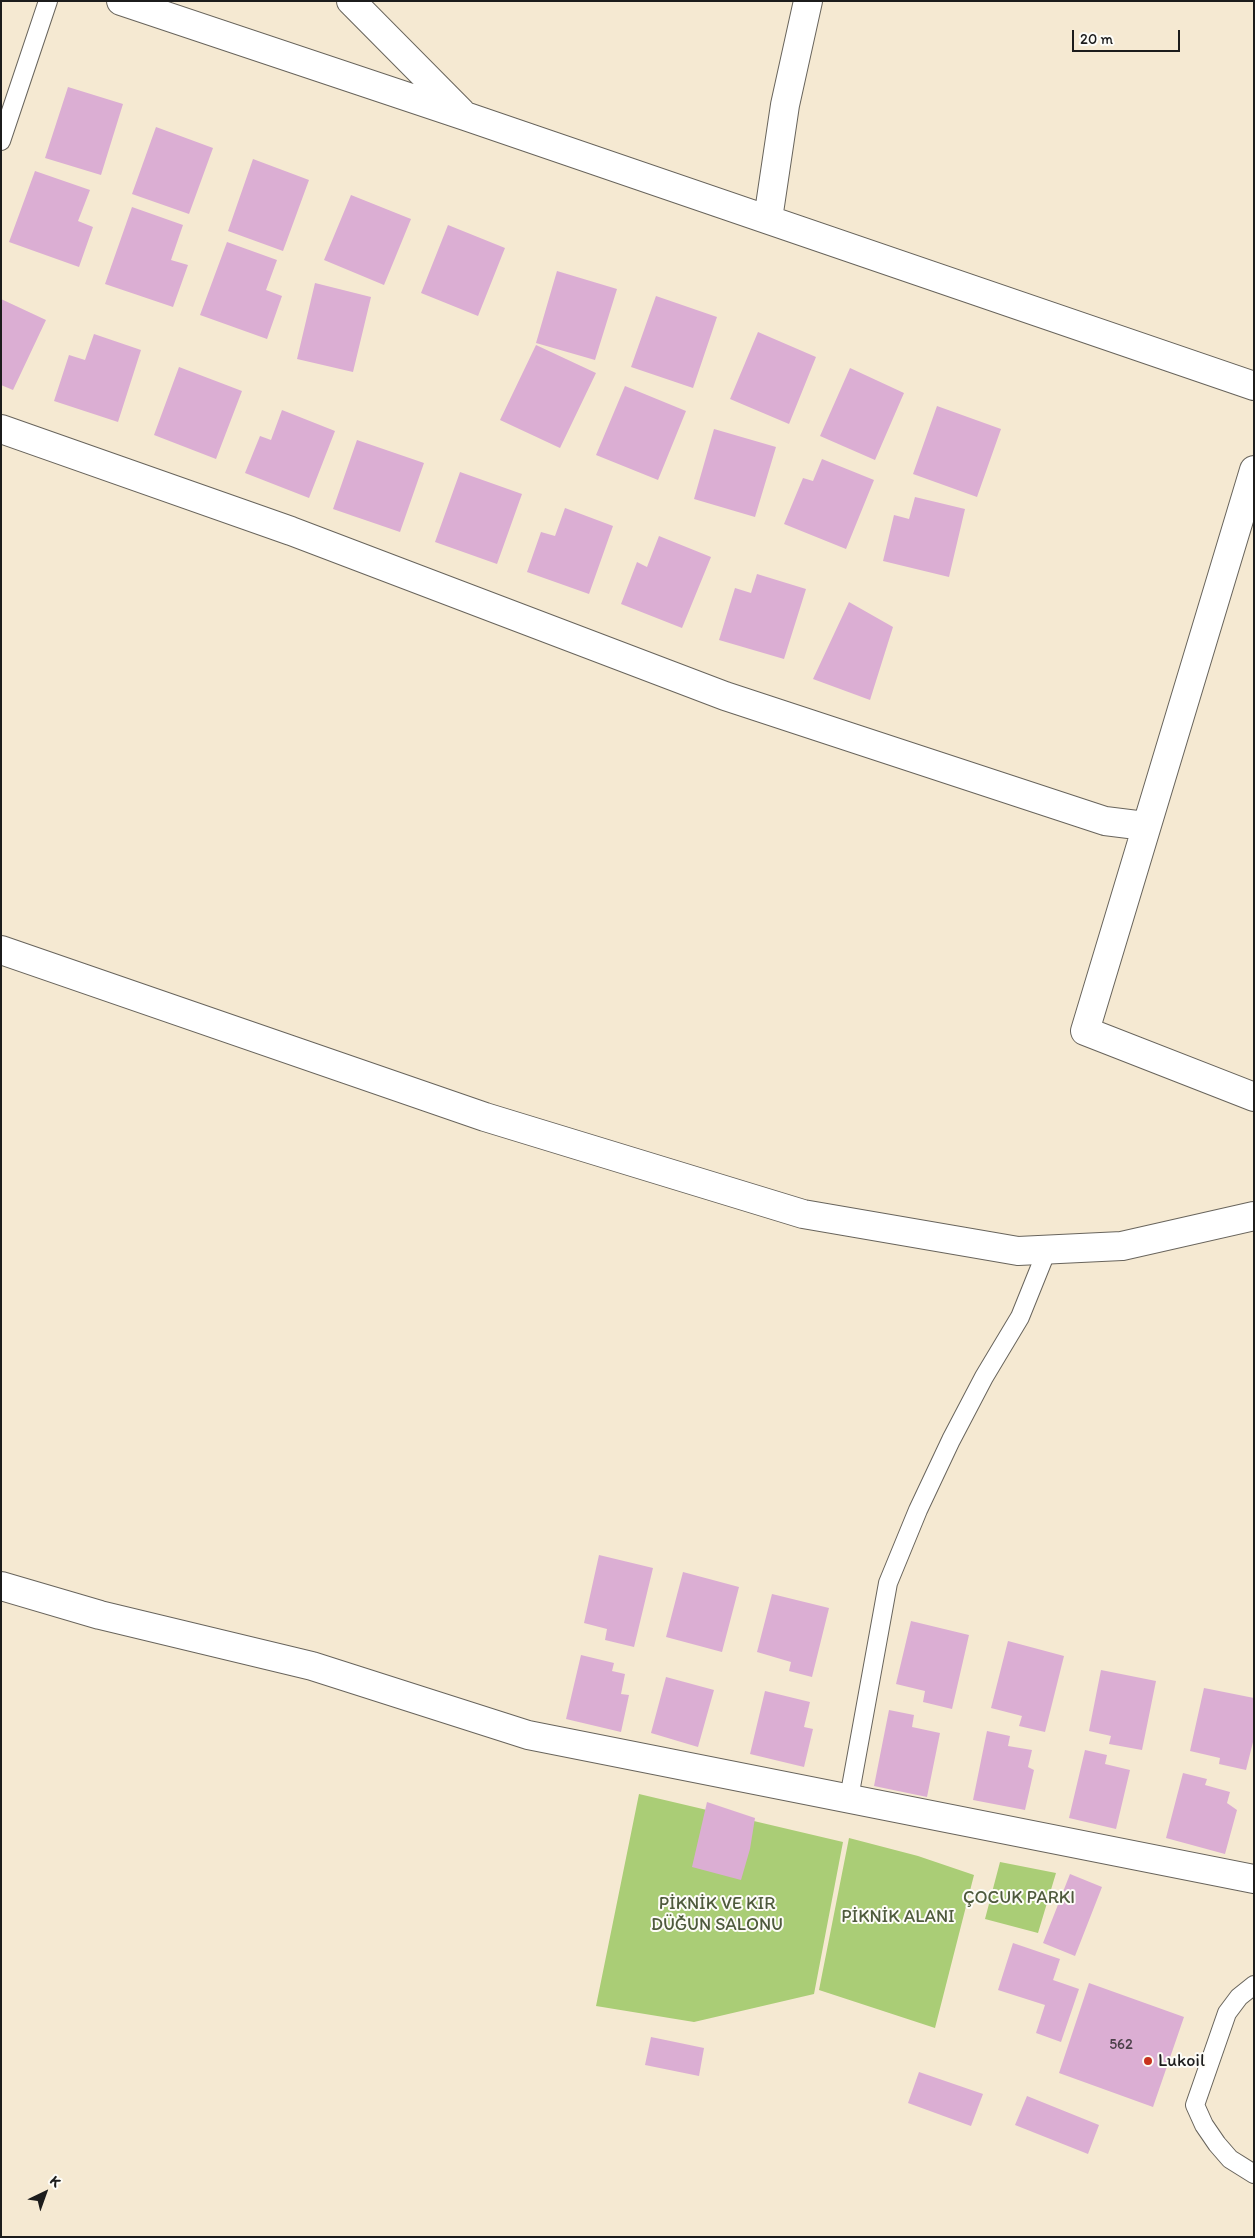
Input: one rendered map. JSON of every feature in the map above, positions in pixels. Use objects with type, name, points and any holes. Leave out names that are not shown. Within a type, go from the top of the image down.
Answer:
[{"type":"street","points":[[121,1],[465,116],[1254,386]]},
{"type":"street","points":[[351,1],[465,116]]},
{"type":"street","points":[[768,219],[785,105],[808,1]]},
{"type":"street","points":[[1,429],[291,531],[725,696],[1105,821],[1145,826]]},
{"type":"street","points":[[1254,470],[1145,826],[1085,1031],[1254,1097]]},
{"type":"street","points":[[1,950],[485,1117],[803,1214],[1018,1251],[1122,1246],[1254,1216]]},
{"type":"street","points":[[1,1586],[100,1615],[312,1666],[528,1735],[1254,1879]]},
{"type":"lane","points":[[1,141],[48,1]]},
{"type":"lane","points":[[849,1798],[888,1582],[918,1510],[951,1440],[984,1377],[1020,1317],[1047,1250]]},
{"type":"lane","points":[[1254,1985],[1239,1997],[1227,2013],[1195,2105],[1204,2125],[1217,2144],[1230,2158],[1254,2174]]},
{"type":"green space","name":"PİKNİK VE KIR DÜĞUN SALONU","points":[[639,1794],[843,1842],[814,1994],[694,2022],[596,2006]]},
{"type":"green space","name":"PİKNİK ALANI","points":[[849,1838],[918,1856],[974,1875],[935,2028],[819,1990]]},
{"type":"green space","name":"ÇOCUK PARKI","points":[[1000,1862],[1056,1873],[1038,1933],[985,1919]]},
{"type":"building","points":[[68,87],[123,104],[101,175],[45,158]]},
{"type":"building","points":[[156,127],[213,148],[189,214],[132,194]]},
{"type":"building","points":[[253,159],[309,180],[283,251],[228,231]]},
{"type":"building","points":[[35,171],[90,190],[78,221],[93,227],[79,267],[9,242]]},
{"type":"building","points":[[351,195],[411,219],[384,285],[324,260]]},
{"type":"building","points":[[132,207],[183,225],[171,260],[188,265],[173,307],[105,284]]},
{"type":"building","points":[[448,225],[505,248],[478,316],[421,293]]},
{"type":"building","points":[[227,242],[277,260],[266,290],[282,296],[267,339],[200,315]]},
{"type":"building","points":[[557,271],[617,289],[595,360],[536,343]]},
{"type":"building","points":[[315,283],[371,297],[353,372],[297,359]]},
{"type":"building","points":[[656,296],[717,317],[693,388],[631,367]]},
{"type":"building","points":[[1,299],[46,320],[13,390],[1,385]]},
{"type":"building","points":[[758,332],[816,357],[789,424],[730,399]]},
{"type":"building","points":[[94,334],[141,350],[118,422],[54,401],[69,355],[85,360]]},
{"type":"building","points":[[536,345],[596,373],[560,448],[500,420]]},
{"type":"building","points":[[179,367],[242,391],[216,459],[154,435]]},
{"type":"building","points":[[850,368],[904,393],[875,460],[820,436]]},
{"type":"building","points":[[625,386],[686,411],[658,480],[596,455]]},
{"type":"building","points":[[937,406],[1001,429],[977,497],[913,474]]},
{"type":"building","points":[[282,410],[335,431],[309,498],[245,473],[260,436],[271,440]]},
{"type":"building","points":[[714,429],[776,447],[755,517],[694,499]]},
{"type":"building","points":[[357,440],[424,463],[400,532],[333,509]]},
{"type":"building","points":[[822,459],[874,480],[846,549],[784,524],[803,478],[813,481]]},
{"type":"building","points":[[460,472],[522,494],[497,564],[435,542]]},
{"type":"building","points":[[915,497],[965,509],[949,577],[883,561],[894,515],[909,519]]},
{"type":"building","points":[[565,508],[613,526],[589,594],[527,572],[541,532],[555,536]]},
{"type":"building","points":[[659,536],[711,557],[682,628],[621,604],[637,562],[647,567]]},
{"type":"building","points":[[757,574],[806,589],[784,659],[719,640],[735,588],[751,593]]},
{"type":"building","points":[[849,602],[893,627],[870,700],[813,679]]},
{"type":"building","points":[[599,1555],[653,1568],[634,1647],[605,1640],[607,1629],[584,1623]]},
{"type":"building","points":[[683,1572],[739,1587],[722,1652],[666,1637]]},
{"type":"building","points":[[772,1594],[829,1608],[812,1677],[789,1671],[791,1662],[757,1652]]},
{"type":"building","points":[[911,1621],[969,1635],[952,1709],[923,1702],[925,1691],[896,1684]]},
{"type":"building","points":[[1008,1641],[1064,1656],[1045,1732],[1019,1726],[1022,1716],[991,1708]]},
{"type":"building","points":[[581,1655],[614,1663],[612,1671],[625,1674],[621,1694],[629,1695],[621,1732],[566,1719]]},
{"type":"building","points":[[1101,1670],[1156,1681],[1142,1750],[1109,1744],[1111,1736],[1089,1731]]},
{"type":"building","points":[[666,1677],[714,1690],[698,1747],[651,1733]]},
{"type":"building","points":[[1204,1688],[1254,1698],[1254,1738],[1246,1770],[1219,1764],[1220,1758],[1190,1751]]},
{"type":"building","points":[[765,1691],[810,1702],[804,1727],[813,1729],[804,1767],[750,1754]]},
{"type":"building","points":[[889,1710],[914,1715],[912,1727],[940,1733],[927,1797],[874,1786]]},
{"type":"building","points":[[987,1731],[1010,1736],[1008,1746],[1032,1750],[1028,1767],[1034,1770],[1025,1810],[973,1800]]},
{"type":"building","points":[[1085,1750],[1107,1755],[1105,1764],[1130,1770],[1116,1829],[1069,1818]]},
{"type":"building","points":[[1183,1773],[1207,1779],[1205,1785],[1230,1792],[1227,1803],[1237,1810],[1225,1854],[1166,1838]]},
{"type":"building","points":[[707,1802],[755,1818],[750,1849],[741,1880],[692,1867]]},
{"type":"building","points":[[1070,1874],[1102,1887],[1075,1956],[1043,1943]]},
{"type":"building","points":[[1013,1943],[1060,1959],[1053,1980],[1079,1989],[1061,2042],[1036,2033],[1045,2005],[998,1990]]},
{"type":"building","points":[[1089,1983],[1184,2017],[1153,2107],[1059,2073]]},
{"type":"building","points":[[651,2037],[704,2048],[699,2076],[645,2065]]},
{"type":"building","points":[[919,2072],[983,2094],[971,2126],[908,2103]]},
{"type":"building","points":[[1027,2096],[1099,2125],[1088,2154],[1015,2125]]},
{"type":"place","name":"Lukoil","points":[[1148,2061]]}]
